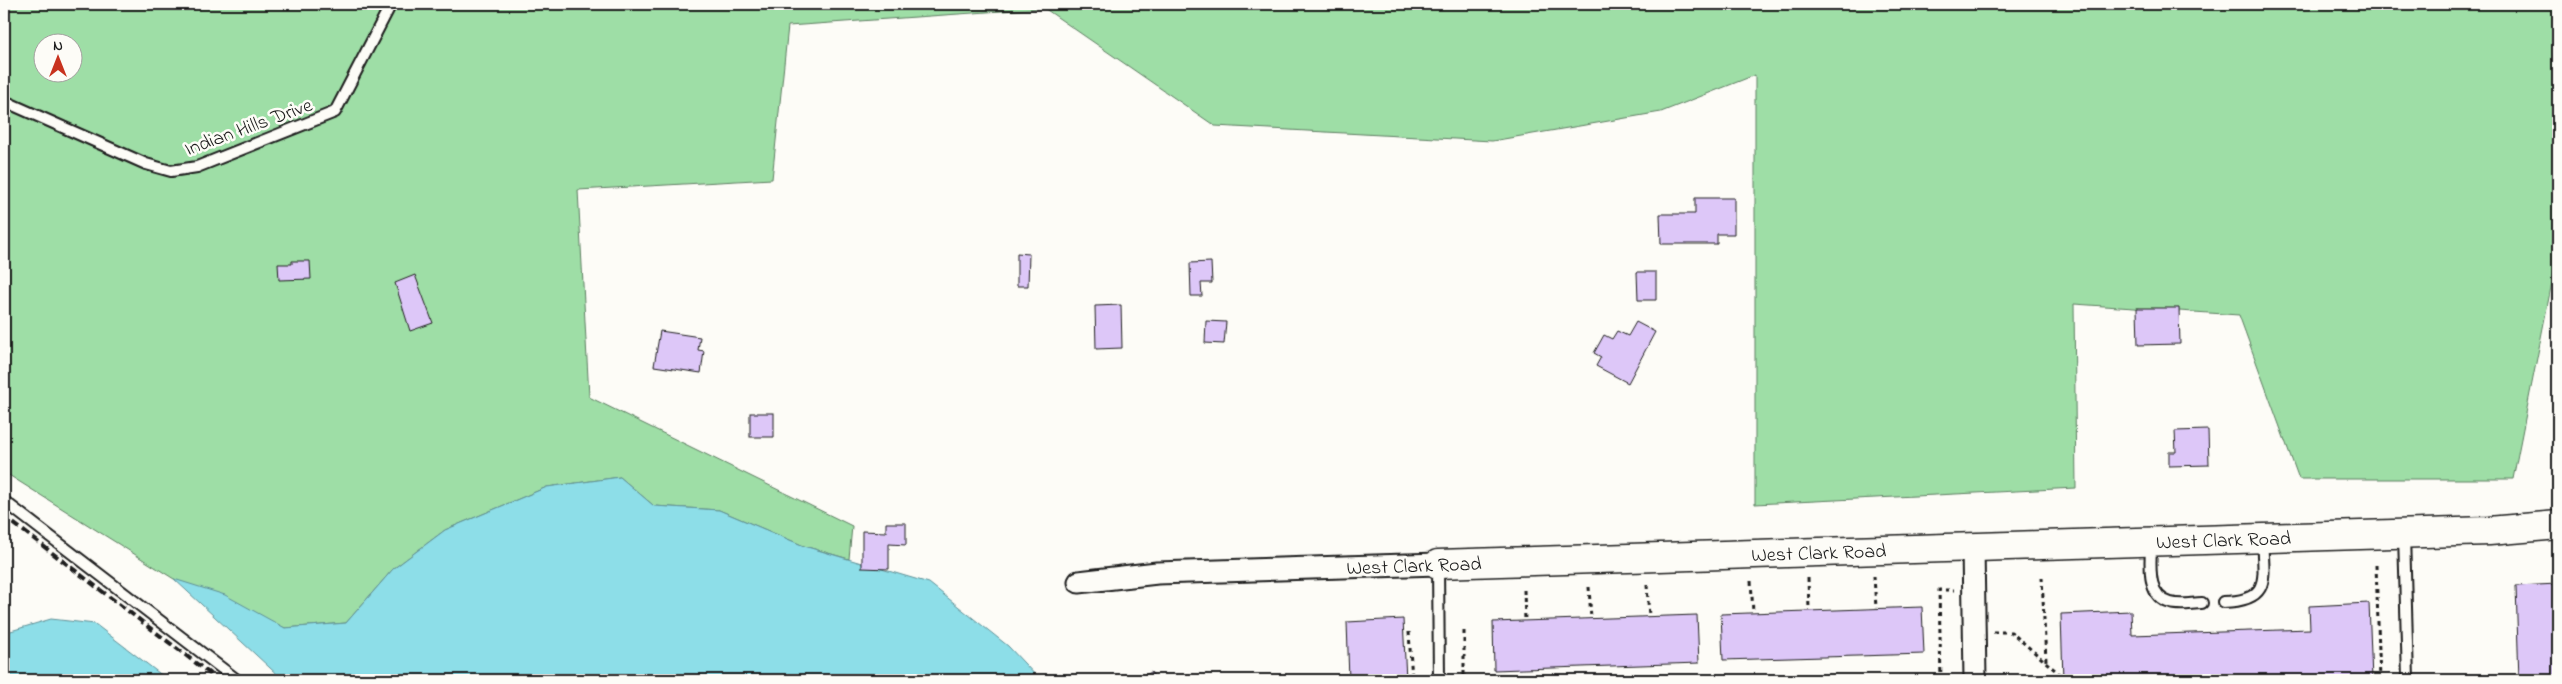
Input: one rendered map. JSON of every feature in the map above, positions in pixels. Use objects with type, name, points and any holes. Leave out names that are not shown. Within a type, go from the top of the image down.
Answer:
[{"type":"street","name":"West Clark Road","points":[[1079,582],[1157,573],[2489,531],[2558,525]]},
{"type":"street","points":[[1973,547],[1975,680]]},
{"type":"lane","name":"Indian Hills Drive","points":[[4,101],[146,164],[171,171],[197,167],[335,112],[391,4]]},
{"type":"lane","points":[[4,501],[237,680]]},
{"type":"lane","points":[[2404,533],[2408,680]]},
{"type":"lane","points":[[2223,602],[2248,600],[2258,592],[2263,582],[2262,538]]},
{"type":"lane","points":[[2150,541],[2151,580],[2154,591],[2161,599],[2171,604],[2202,603]]},
{"type":"lane","points":[[1438,564],[1439,680]]},
{"type":"path","points":[[2376,565],[2380,680]]},
{"type":"path","points":[[1874,576],[1876,608]]},
{"type":"path","points":[[2042,577],[2046,661]]},
{"type":"path","points":[[1808,578],[1809,610]]},
{"type":"path","points":[[1751,581],[1753,612]]},
{"type":"path","points":[[1647,585],[1649,617]]},
{"type":"path","points":[[1589,587],[1590,618]]},
{"type":"path","points":[[1883,680],[1941,679],[1939,590],[1957,589]]},
{"type":"path","points":[[1524,590],[1525,621]]},
{"type":"path","points":[[1464,631],[1464,680]]},
{"type":"path","points":[[1409,632],[1412,680]]},
{"type":"path","points":[[1993,632],[2010,632],[2063,676]]},
{"type":"green space","points":[[4,4],[2558,4],[2558,262],[2556,262],[2513,479],[2299,479],[2239,315],[2074,304],[2076,488],[1755,504],[1755,75],[1661,112],[1492,141],[1215,126],[1044,8],[788,26],[772,179],[578,190],[589,397],[852,526],[849,559],[804,546],[719,510],[654,506],[620,477],[547,487],[445,530],[393,569],[346,623],[285,628],[174,579],[4,472]]},
{"type":"water","points":[[620,477],[654,506],[719,510],[804,546],[929,583],[1008,646],[1040,680],[283,680],[174,579],[225,595],[285,628],[346,623],[393,569],[445,530],[547,487]]},
{"type":"water","points":[[51,619],[95,624],[168,680],[4,680],[4,633]]},
{"type":"building","points":[[1695,198],[1734,198],[1734,234],[1717,234],[1717,244],[1661,244],[1660,214],[1695,214]]},
{"type":"building","points":[[1017,253],[1029,254],[1028,286],[1017,286]]},
{"type":"building","points":[[292,261],[310,261],[311,279],[279,280],[278,264],[292,264]]},
{"type":"building","points":[[1211,262],[1212,283],[1201,283],[1202,296],[1191,296],[1190,263]]},
{"type":"building","points":[[1637,272],[1656,272],[1656,300],[1638,300]]},
{"type":"building","points":[[415,275],[433,323],[410,331],[395,283]]},
{"type":"building","points":[[1121,305],[1122,348],[1096,349],[1095,306]]},
{"type":"building","points":[[2137,308],[2179,308],[2180,344],[2138,345]]},
{"type":"building","points":[[1206,321],[1226,322],[1224,344],[1205,343]]},
{"type":"building","points":[[1636,322],[1655,332],[1628,383],[1596,366],[1601,357],[1594,353],[1604,335],[1612,339],[1617,331],[1628,336]]},
{"type":"building","points":[[660,331],[700,337],[698,350],[704,351],[701,373],[654,366]]},
{"type":"building","points":[[750,413],[774,413],[774,437],[750,437]]},
{"type":"building","points":[[2208,430],[2209,465],[2169,466],[2169,452],[2176,452],[2175,431]]},
{"type":"building","points":[[886,523],[906,523],[906,545],[889,544],[889,569],[862,568],[862,531],[886,532]]},
{"type":"building","points":[[2558,584],[2558,680],[2519,680],[2516,586]]},
{"type":"building","points":[[2369,603],[2372,680],[2063,680],[2061,614],[2131,611],[2132,635],[2310,629],[2309,606]]},
{"type":"building","points":[[1922,607],[1924,654],[1723,660],[1721,614]]},
{"type":"building","points":[[1697,615],[1699,663],[1494,670],[1493,622]]},
{"type":"building","points":[[1403,619],[1406,680],[1349,680],[1347,622]]},
{"type":"building","points":[[1151,672],[1157,680],[1139,680]]},
{"type":"railway","points":[[4,516],[218,680]]}]
